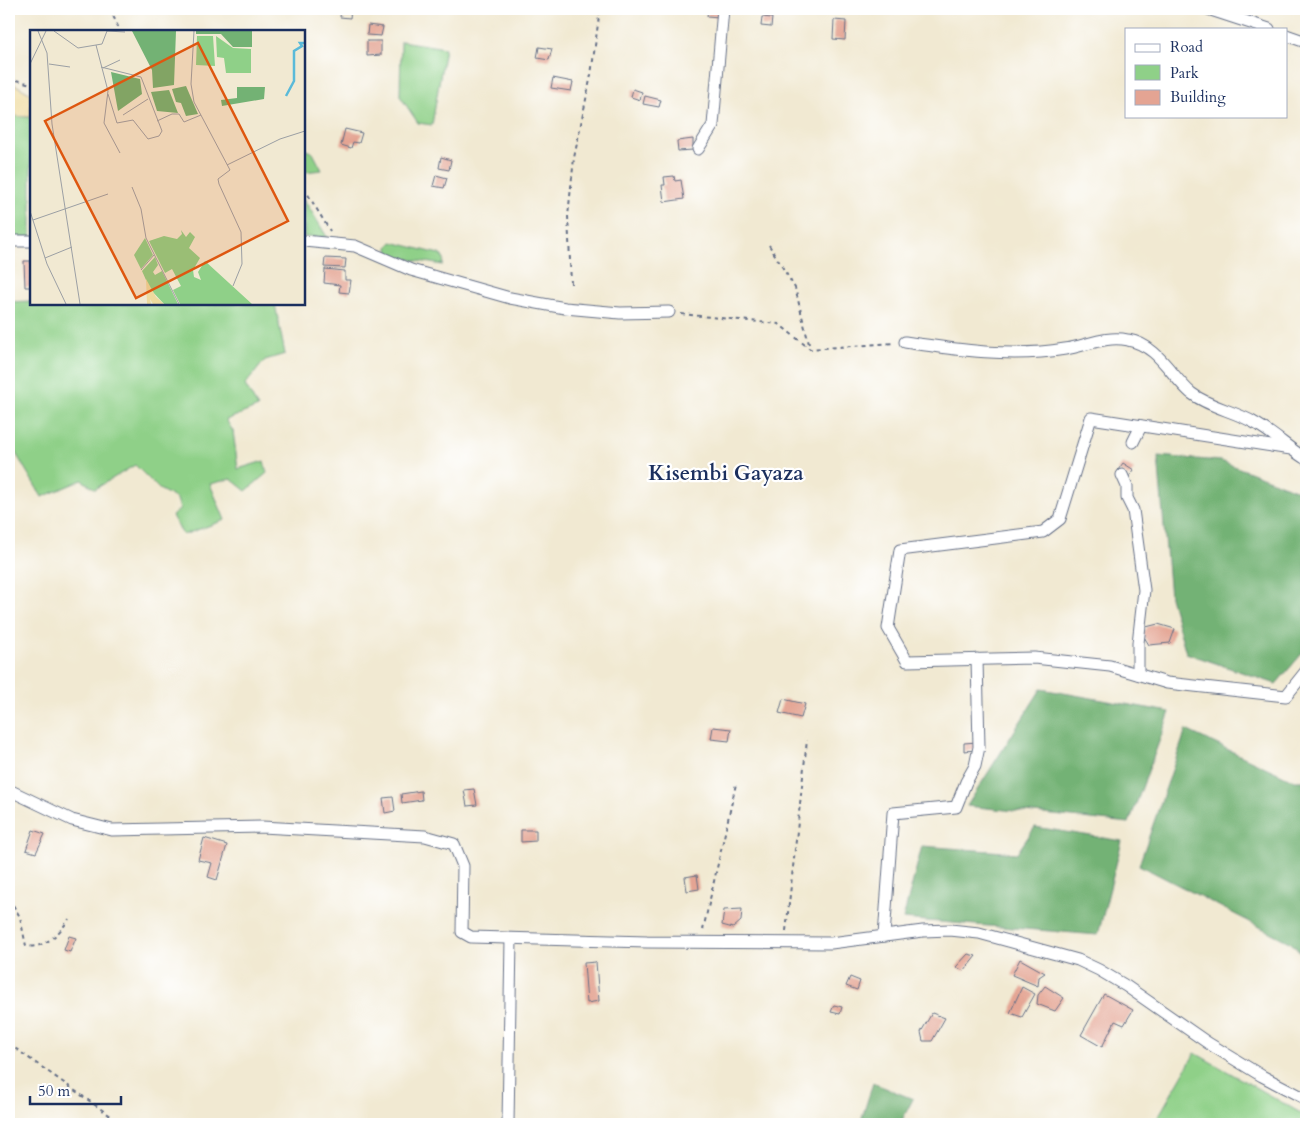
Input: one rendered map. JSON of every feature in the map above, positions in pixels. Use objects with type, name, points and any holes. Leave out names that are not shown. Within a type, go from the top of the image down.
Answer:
[{"type":"street","points":[[698,149],[713,125],[722,9]]},
{"type":"street","points":[[1208,9],[1266,28]]},
{"type":"street","points":[[1288,36],[1306,42]]},
{"type":"street","points":[[9,242],[30,241]]},
{"type":"street","points":[[305,241],[355,246],[412,270],[510,298],[565,308],[620,313],[669,312]]},
{"type":"street","points":[[905,342],[981,352],[1018,352],[1065,349],[1103,340],[1131,340],[1149,349],[1165,363],[1190,392],[1200,399],[1252,421],[1306,459]]},
{"type":"street","points":[[1290,449],[1091,418],[1060,519],[1043,532],[900,550],[888,628],[907,661],[1034,658],[1110,666],[1167,683],[1286,696],[1306,671]]},
{"type":"street","points":[[1133,442],[1141,426]]},
{"type":"street","points":[[1122,475],[1127,486],[1127,498],[1133,510],[1144,590],[1138,643],[1138,674]]},
{"type":"street","points":[[884,936],[893,813],[956,808],[966,782],[975,766],[979,747],[977,659]]},
{"type":"street","points":[[9,790],[72,820],[112,830],[262,827],[425,836],[454,844],[463,866],[462,932],[471,937],[832,943],[950,930],[979,933],[1078,960],[1126,986],[1208,1043],[1306,1100]]},
{"type":"street","points":[[508,1124],[511,939]]},
{"type":"path","points":[[110,9],[120,30]]},
{"type":"path","points":[[571,284],[568,216],[574,158],[591,75],[600,9]]},
{"type":"path","points":[[9,78],[30,84]]},
{"type":"path","points":[[305,190],[337,243]]},
{"type":"path","points":[[769,245],[795,288],[810,349]]},
{"type":"path","points":[[669,312],[780,324],[810,349],[905,342]]},
{"type":"path","points":[[784,943],[807,740]]},
{"type":"path","points":[[701,942],[736,784]]},
{"type":"path","points":[[9,898],[20,917],[26,946],[36,948],[50,940],[60,932],[69,919]]},
{"type":"path","points":[[9,1044],[122,1124]]},
{"type":"green space","points":[[401,41],[445,48],[432,125],[418,123],[400,96]]},
{"type":"green space","points":[[11,116],[30,117],[30,237],[9,238],[9,122],[11,124]]},
{"type":"green space","points":[[305,149],[313,153],[322,170],[305,172]]},
{"type":"green space","points":[[305,201],[327,237],[305,237]]},
{"type":"green space","points":[[392,242],[439,254],[444,258],[443,265],[389,256],[388,247]]},
{"type":"green space","points":[[30,301],[30,305],[275,305],[285,354],[265,360],[245,385],[258,407],[226,420],[233,431],[238,469],[264,461],[267,473],[246,491],[231,479],[210,484],[225,520],[183,535],[172,516],[180,509],[177,499],[159,489],[135,465],[95,489],[82,480],[42,497],[9,442],[9,302]]},
{"type":"green space","points":[[1158,456],[1221,461],[1306,494],[1306,649],[1276,684],[1186,653],[1170,597]]},
{"type":"green space","points":[[1041,689],[1170,712],[1129,823],[967,806]]},
{"type":"green space","points":[[1186,730],[1295,781],[1306,781],[1306,957],[1291,943],[1139,865]]},
{"type":"green space","points":[[1035,827],[1122,841],[1098,935],[903,919],[922,846],[1017,853]]},
{"type":"green space","points":[[1195,1053],[1306,1116],[1306,1124],[1154,1124]]},
{"type":"green space","points":[[873,1083],[913,1099],[900,1124],[860,1124]]},
{"type":"sand","points":[[9,81],[30,93],[30,117],[12,116],[11,124],[9,122]]},
{"type":"building","points":[[341,9],[351,9],[350,18],[340,17]]},
{"type":"building","points":[[708,9],[720,9],[719,17],[707,16]]},
{"type":"building","points":[[762,17],[772,18],[771,27],[761,26]]},
{"type":"building","points":[[834,20],[846,21],[845,40],[833,39]]},
{"type":"building","points":[[368,25],[383,27],[381,36],[367,35]]},
{"type":"building","points":[[367,41],[381,41],[381,55],[367,56]]},
{"type":"building","points":[[539,47],[552,49],[549,60],[537,58]]},
{"type":"building","points":[[553,78],[573,82],[571,91],[551,88]]},
{"type":"building","points":[[633,89],[642,92],[640,100],[631,97]]},
{"type":"building","points":[[645,96],[661,100],[659,107],[643,104]]},
{"type":"building","points":[[345,129],[362,133],[359,143],[353,142],[351,148],[341,145]]},
{"type":"building","points":[[693,139],[693,150],[678,151],[677,141]]},
{"type":"building","points":[[441,157],[451,160],[449,170],[439,168]]},
{"type":"building","points":[[436,175],[447,178],[444,188],[433,186]]},
{"type":"building","points":[[674,176],[675,181],[681,180],[684,199],[664,202],[662,185],[665,185],[664,177]]},
{"type":"building","points":[[325,258],[346,259],[345,268],[324,267]]},
{"type":"building","points":[[24,261],[30,261],[30,287],[25,287]]},
{"type":"building","points":[[325,269],[345,271],[345,280],[351,280],[349,293],[339,292],[340,285],[324,283]]},
{"type":"building","points":[[1123,463],[1134,470],[1129,477],[1118,470]]},
{"type":"building","points":[[1158,624],[1175,629],[1170,643],[1149,645],[1143,635],[1146,627]]},
{"type":"building","points":[[783,699],[805,704],[801,718],[779,713]]},
{"type":"building","points":[[713,727],[731,729],[729,741],[711,739]]},
{"type":"building","points":[[977,742],[977,750],[964,751],[964,743]]},
{"type":"building","points":[[474,789],[477,805],[467,806],[464,790]]},
{"type":"building","points":[[421,791],[422,800],[402,803],[401,794]]},
{"type":"building","points":[[393,797],[395,811],[385,813],[383,798]]},
{"type":"building","points":[[33,830],[45,834],[36,853],[26,850]]},
{"type":"building","points":[[521,830],[536,830],[536,841],[521,842]]},
{"type":"building","points":[[204,838],[227,845],[217,880],[208,877],[212,863],[198,860]]},
{"type":"building","points":[[697,875],[699,889],[687,891],[685,877]]},
{"type":"building","points":[[742,909],[741,921],[733,928],[722,925],[724,910]]},
{"type":"building","points":[[69,936],[76,938],[70,952],[64,950]]},
{"type":"building","points":[[968,954],[976,956],[964,971],[956,967]]},
{"type":"building","points":[[1020,959],[1045,973],[1039,977],[1038,986],[1012,975]]},
{"type":"building","points":[[596,962],[599,1001],[587,1003],[584,963]]},
{"type":"building","points":[[850,977],[860,981],[857,990],[846,986]]},
{"type":"building","points":[[1045,986],[1064,998],[1055,1011],[1037,1004],[1038,995]]},
{"type":"building","points":[[1022,987],[1035,994],[1022,1017],[1010,1013]]},
{"type":"building","points":[[1104,994],[1133,1010],[1124,1025],[1115,1021],[1102,1047],[1081,1035]]},
{"type":"building","points":[[834,1005],[842,1007],[840,1014],[831,1012]]},
{"type":"building","points":[[932,1013],[945,1018],[932,1041],[923,1041],[921,1032]]},
{"type":"district","name":"Kisembi Gayaza","points":[[726,473]]}]
